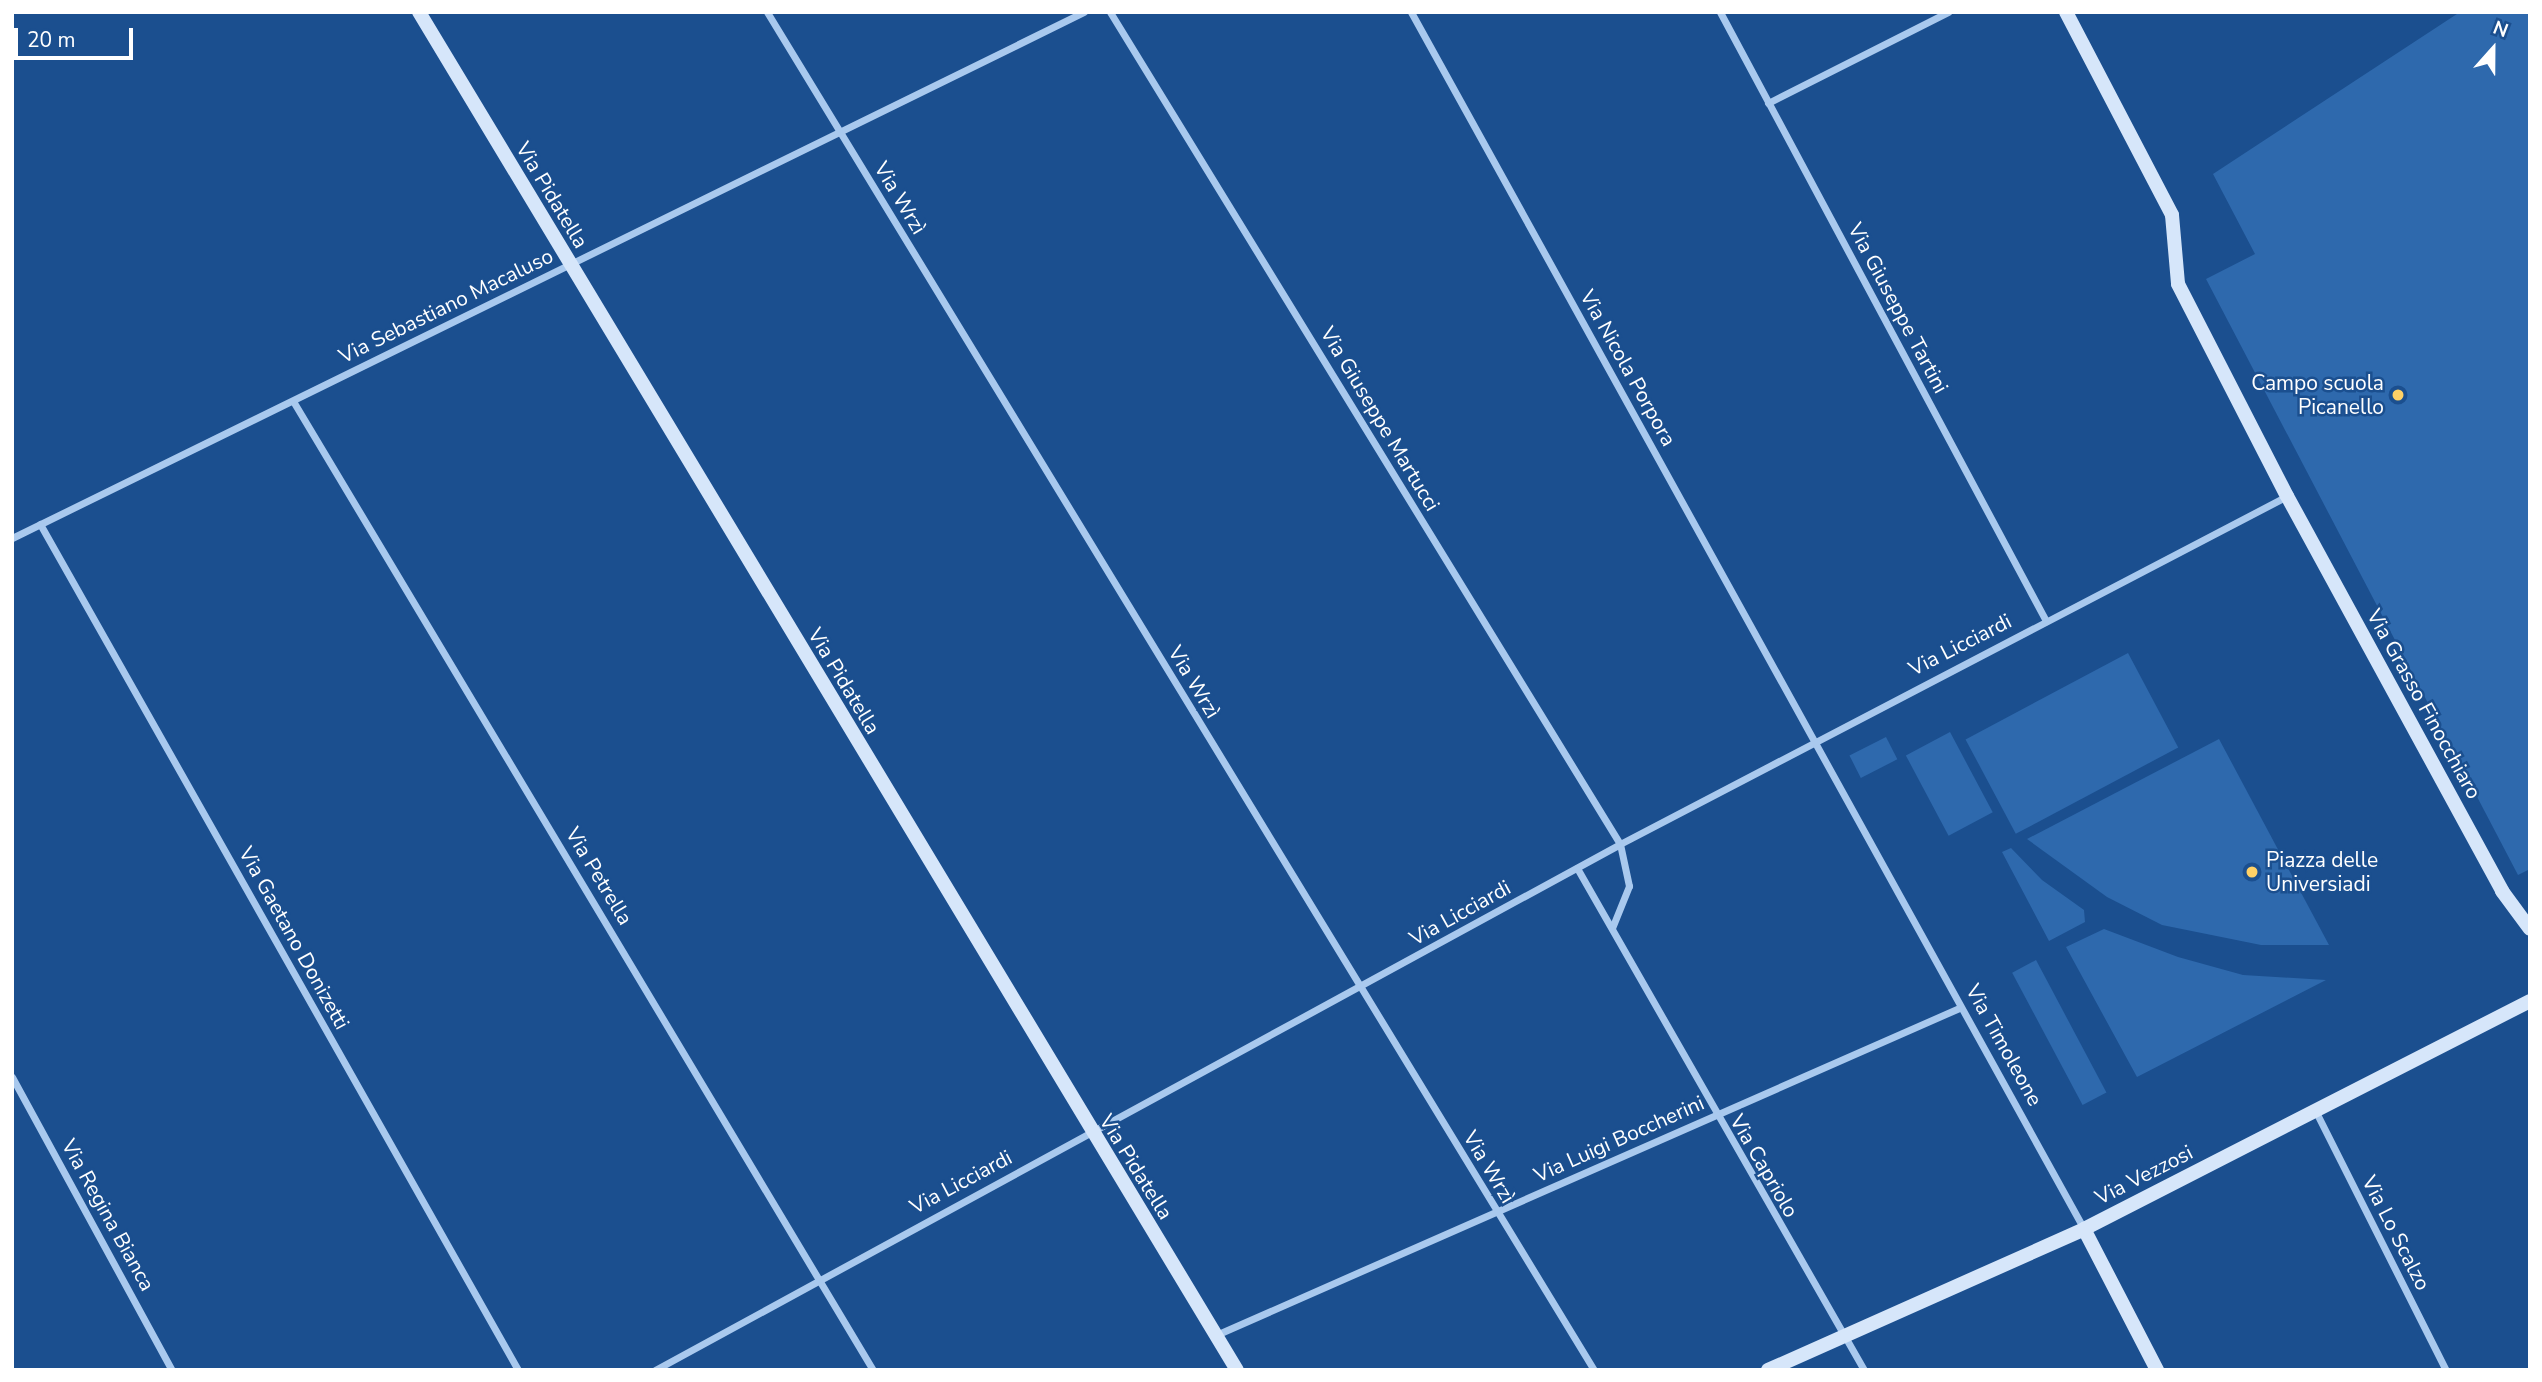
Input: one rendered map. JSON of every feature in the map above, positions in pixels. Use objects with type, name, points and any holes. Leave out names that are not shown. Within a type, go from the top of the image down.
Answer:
[{"type":"street","name":"Via Pidatella","points":[[419,12],[1090,1133],[1237,1370]]},
{"type":"street","name":"Via Wrzì","points":[[767,12],[1594,1370]]},
{"type":"street","name":"Via Sebastiano Macaluso","points":[[12,538],[1084,12]]},
{"type":"street","name":"Via Giuseppe Martucci","points":[[1110,12],[1620,844],[1629,886],[1612,928]]},
{"type":"street","name":"Via Nicola Porpora","points":[[1411,12],[1814,740]]},
{"type":"street","name":"Via Giuseppe Tartini","points":[[1720,12],[2046,621]]},
{"type":"street","points":[[1768,103],[1948,12]]},
{"type":"street","name":"Via Grasso Finocchiaro","points":[[2066,12],[2172,215],[2178,284],[2287,496],[2502,891],[2530,929]]},
{"type":"street","name":"Via Petrella","points":[[293,401],[873,1370]]},
{"type":"street","name":"Via Licciardi","points":[[656,1370],[820,1278],[1360,989],[1620,844],[1814,740],[2287,496]]},
{"type":"street","name":"Via Gaetano Donizetti","points":[[40,524],[518,1370]]},
{"type":"street","name":"Via Timoleone","points":[[1814,740],[1959,1008],[2084,1229],[2157,1370]]},
{"type":"street","name":"Via Capriolo","points":[[1577,868],[1715,1116],[1864,1370]]},
{"type":"street","name":"Via Vezzosi","points":[[1768,1370],[2084,1229],[2530,1001]]},
{"type":"street","name":"Via Luigi Boccherini","points":[[1216,1335],[1959,1008]]},
{"type":"street","name":"Via Regina Bianca","points":[[12,1077],[173,1370]]},
{"type":"street","name":"Via Lo Scalzo","points":[[2316,1112],[2445,1370]]},
{"type":"shaded area","name":"Campo scuola Picanello","points":[[2460,12],[2530,12],[2530,869],[2518,875],[2206,279],[2255,254],[2213,174]]},
{"type":"shaded area","points":[[2128,653],[2178,747],[2016,834],[1966,739]]},
{"type":"shaded area","points":[[1950,732],[1993,812],[1949,836],[1906,755]]},
{"type":"shaded area","points":[[1886,737],[1897,759],[1861,778],[1849,756]]},
{"type":"shaded area","points":[[2219,739],[2329,945],[2261,945],[2162,925],[2107,897],[2027,839]]},
{"type":"shaded area","points":[[2011,848],[2042,880],[2084,910],[2085,922],[2049,941],[2002,852]]},
{"type":"shaded area","points":[[2104,929],[2178,957],[2243,975],[2326,980],[2137,1077],[2066,947]]},
{"type":"shaded area","points":[[2036,960],[2106,1092],[2083,1105],[2012,973]]},
{"type":"place","name":"Campo scuola Picanello","points":[[2398,395]]},
{"type":"place","name":"Piazza delle Universiadi","points":[[2252,872]]}]
